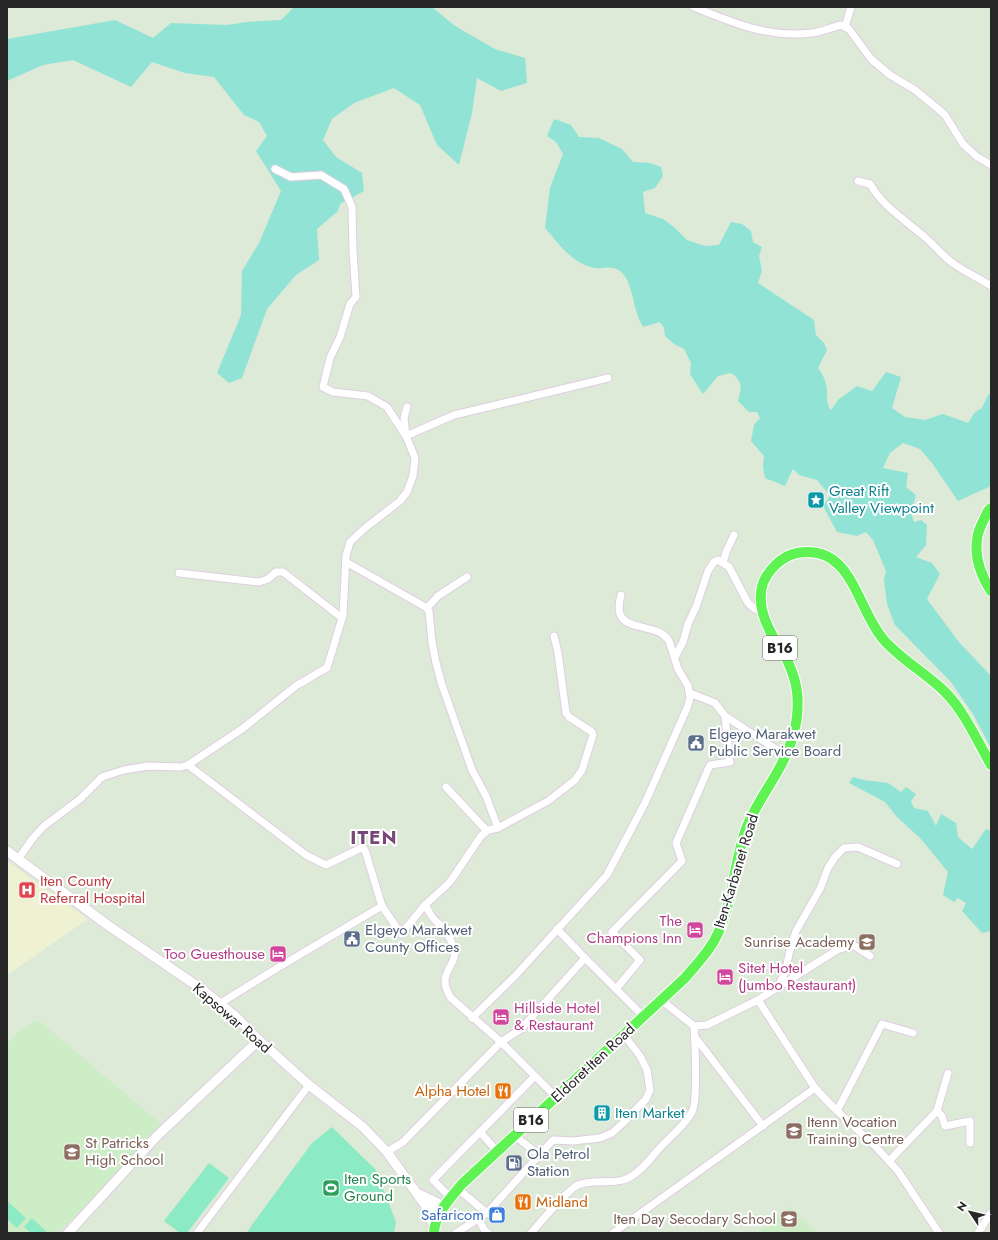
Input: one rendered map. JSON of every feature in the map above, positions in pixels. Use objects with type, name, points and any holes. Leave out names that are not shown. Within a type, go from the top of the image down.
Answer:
[{"type":"main road","points":[[991,508],[988,511],[978,534],[976,550],[978,565],[983,579],[991,592]]},
{"type":"main road","name":"Iten-Karbanet Road","points":[[644,1017],[698,963],[714,941],[722,924],[737,858],[746,827],[781,766],[790,745],[798,718],[797,691],[788,662],[774,640],[765,620],[762,611],[761,598],[764,583],[772,568],[782,558],[795,553],[810,551],[830,556],[842,568],[853,584],[868,616],[884,639],[895,651],[946,692],[991,765]]},
{"type":"main road","name":"Kapsowar Road","points":[[7,851],[109,926],[203,990],[235,1016],[309,1085],[363,1127],[387,1152],[423,1202],[441,1210]]},
{"type":"main road","name":"Eldoret-Iten Road","points":[[434,1230],[441,1210],[458,1189],[514,1135],[644,1017]]},
{"type":"main road","points":[[68,1233],[157,1136],[259,1040]]},
{"type":"main road","name":"Kapsowar Road","points":[[417,1193],[441,1210]]},
{"type":"main road","points":[[423,1202],[434,1230]]},
{"type":"street","points":[[694,7],[739,26],[769,32],[800,34],[814,33],[841,25],[849,29],[871,60],[890,76],[915,90],[938,108],[945,115],[963,144],[976,156],[991,165]]},
{"type":"street","points":[[845,27],[851,7]]},
{"type":"street","points":[[18,858],[44,826],[80,799],[102,777],[124,770],[148,766],[180,767],[188,765],[242,730],[297,684],[307,681],[320,671],[327,668],[342,618],[346,562],[350,542],[365,528],[400,501],[407,492],[413,476],[415,458],[406,436],[387,407],[368,396],[333,392],[323,387],[330,358],[340,337],[350,304],[356,297],[352,250],[352,207],[344,189],[321,176],[291,177],[275,169]]},
{"type":"street","points":[[858,181],[870,184],[875,193],[892,211],[927,238],[954,264],[991,286]]},
{"type":"street","points":[[406,436],[454,415],[608,378]]},
{"type":"street","points":[[406,436],[404,418],[407,407]]},
{"type":"street","points":[[723,562],[734,535]]},
{"type":"street","points":[[674,657],[683,642],[688,624],[696,607],[708,572],[714,562],[718,560],[723,562],[729,568],[748,604],[755,609],[762,611]]},
{"type":"street","points":[[346,562],[427,608],[429,611],[436,664],[442,685],[472,770],[486,796],[498,828]]},
{"type":"street","points":[[180,573],[259,582],[268,579],[276,572],[283,572],[342,618]]},
{"type":"street","points":[[427,608],[435,598],[467,577]]},
{"type":"street","points":[[472,1018],[515,976],[608,875],[645,802],[687,708],[690,692],[678,669],[666,637],[656,631],[635,625],[622,619],[618,613],[621,595]]},
{"type":"street","points":[[188,765],[306,855],[326,865],[361,848],[365,850],[382,906],[401,934],[425,905],[450,882],[481,836],[487,831],[498,828],[548,801],[572,783],[582,770],[593,735],[592,732],[569,717],[566,713],[558,653],[554,636]]},
{"type":"street","points":[[690,692],[715,703],[725,716],[785,755]]},
{"type":"street","points":[[616,989],[640,960],[612,932],[682,861],[676,843],[710,765],[730,762],[725,716]]},
{"type":"street","points":[[446,788],[487,831]]},
{"type":"street","points":[[778,987],[786,970],[796,930],[820,889],[828,868],[835,856],[844,848],[858,846],[897,864]]},
{"type":"street","points":[[425,905],[433,919],[444,929],[454,948],[453,959],[445,979],[446,990],[451,998],[501,1042],[556,1097]]},
{"type":"street","points":[[219,1004],[279,966],[382,906]]},
{"type":"street","points":[[557,929],[644,1017]]},
{"type":"street","points":[[694,1026],[707,1024],[758,1000],[837,950],[853,945],[870,956]]},
{"type":"street","points":[[387,1152],[403,1142],[501,1042],[521,1029],[585,958]]},
{"type":"street","points":[[531,1233],[568,1192],[578,1185],[590,1182],[624,1180],[644,1167],[661,1146],[686,1121],[693,1110],[695,1086],[694,1026],[661,1000]]},
{"type":"street","points":[[758,1000],[815,1088],[898,1171],[939,1233]]},
{"type":"street","points":[[838,1111],[882,1024],[913,1033]]},
{"type":"street","points":[[456,1233],[487,1213],[553,1140],[600,1138],[612,1133],[646,1099],[650,1090],[647,1070],[640,1056],[624,1035]]},
{"type":"street","points":[[695,1037],[763,1126]]},
{"type":"street","points":[[889,1161],[937,1111],[948,1073]]},
{"type":"street","points":[[451,1198],[433,1180],[534,1076]]},
{"type":"street","points":[[197,1233],[309,1085]]},
{"type":"street","points":[[613,1233],[815,1088]]},
{"type":"street","points":[[937,1111],[942,1116],[945,1126],[970,1120],[970,1143]]},
{"type":"street","points":[[480,1132],[498,1151]]},
{"type":"street","points":[[514,1135],[539,1155]]},
{"type":"street","points":[[458,1189],[487,1213]]},
{"type":"street","points":[[978,1233],[991,1213]]},
{"type":"street","points":[[478,1218],[485,1231],[488,1233]]},
{"type":"shaded area","points":[[294,7],[432,7],[455,26],[495,49],[525,58],[527,83],[501,91],[477,78],[472,113],[459,165],[437,145],[420,105],[394,88],[354,103],[332,119],[323,140],[336,157],[362,173],[364,191],[340,204],[338,211],[317,229],[319,260],[296,275],[267,309],[242,378],[229,383],[217,373],[241,315],[242,271],[259,243],[281,191],[256,151],[267,136],[259,122],[244,115],[214,77],[185,73],[152,62],[131,87],[73,60],[43,65],[7,81],[7,39],[115,20],[153,38],[171,23],[227,25],[281,20]]},
{"type":"shaded area","points":[[554,119],[571,125],[579,137],[599,138],[622,149],[633,162],[650,163],[661,167],[663,176],[655,188],[643,192],[645,213],[663,219],[687,240],[705,246],[719,245],[731,222],[742,224],[751,231],[753,242],[762,247],[759,256],[762,271],[758,283],[814,320],[816,335],[824,343],[827,350],[818,368],[825,381],[829,408],[831,410],[838,400],[857,386],[872,391],[886,372],[901,377],[892,408],[905,417],[925,420],[943,414],[968,423],[975,412],[982,408],[988,395],[991,393],[991,486],[958,501],[932,463],[920,449],[903,443],[890,453],[883,468],[908,473],[906,487],[916,495],[911,513],[914,522],[921,520],[927,525],[926,545],[916,557],[932,563],[940,574],[927,599],[958,641],[991,676],[991,748],[973,714],[951,682],[895,625],[887,604],[884,580],[886,571],[873,540],[866,532],[857,536],[837,532],[823,506],[830,496],[817,480],[799,475],[793,469],[785,486],[765,478],[763,467],[764,456],[751,441],[754,425],[760,418],[757,412],[749,412],[738,401],[741,389],[738,379],[731,373],[718,376],[703,394],[690,374],[691,363],[684,349],[674,344],[665,336],[664,328],[660,322],[643,327],[637,314],[629,284],[623,274],[614,268],[596,268],[580,263],[561,247],[545,228],[550,188],[563,154],[556,142],[547,136]]},
{"type":"shaded area","points":[[853,777],[888,783],[901,792],[906,787],[916,794],[911,801],[914,808],[928,811],[936,826],[941,814],[956,823],[958,837],[972,849],[986,829],[991,831],[991,931],[982,933],[962,911],[966,903],[958,898],[954,902],[943,895],[948,872],[921,839],[897,817],[885,802],[849,783]]},
{"type":"shaded area","name":"Iten County Referral Hospital","points":[[7,861],[88,919],[7,975]]},
{"type":"shaded area","name":"St Patricks High School","points":[[38,1020],[161,1124],[112,1180],[58,1233],[7,1233],[7,1044],[17,1032]]},
{"type":"shaded area","name":"Iten Sports Ground","points":[[332,1127],[376,1170],[396,1222],[394,1233],[247,1233],[312,1143]]},
{"type":"shaded area","points":[[209,1163],[229,1178],[187,1233],[180,1233],[164,1221]]},
{"type":"shaded area","points":[[7,1201],[26,1218],[17,1228],[7,1219]]},
{"type":"shaded area","name":"Iten Day Secodary School","points":[[790,1206],[816,1233],[757,1233]]},
{"type":"shaded area","points":[[32,1218],[48,1233],[31,1233],[24,1227]]},
{"type":"place","name":"Great Rift Valley Viewpoint","points":[[816,500]]},
{"type":"place","name":"Elgeyo Marakwet Public Service Board","points":[[696,743]]},
{"type":"place","name":"Iten County Referral Hospital","points":[[27,890]]},
{"type":"place","name":"The Champions Inn","points":[[695,930]]},
{"type":"place","name":"Elgeyo Marakwet County Offices","points":[[352,939]]},
{"type":"place","name":"Sunrise Academy","points":[[867,942]]},
{"type":"place","name":"Too Guesthouse","points":[[278,954]]},
{"type":"place","name":"Sitet Hotel (Jumbo Restaurant)","points":[[725,977]]},
{"type":"place","name":"Hillside Hotel & Restaurant","points":[[501,1017]]},
{"type":"place","name":"Alpha Hotel","points":[[503,1091]]},
{"type":"place","name":"Iten Market","points":[[602,1113]]},
{"type":"place","name":"Itenn Vocation Training Centre","points":[[794,1131]]},
{"type":"place","name":"St Patricks High School","points":[[72,1152]]},
{"type":"place","name":"Ola Petrol Station","points":[[514,1163]]},
{"type":"place","name":"Iten Sports Ground","points":[[331,1188]]},
{"type":"place","name":"Midland","points":[[523,1202]]},
{"type":"place","name":"Safaricom","points":[[497,1215]]},
{"type":"place","name":"Iten Day Secodary School","points":[[789,1219]]},
{"type":"district","name":"ITEN","points":[[374,837]]}]
